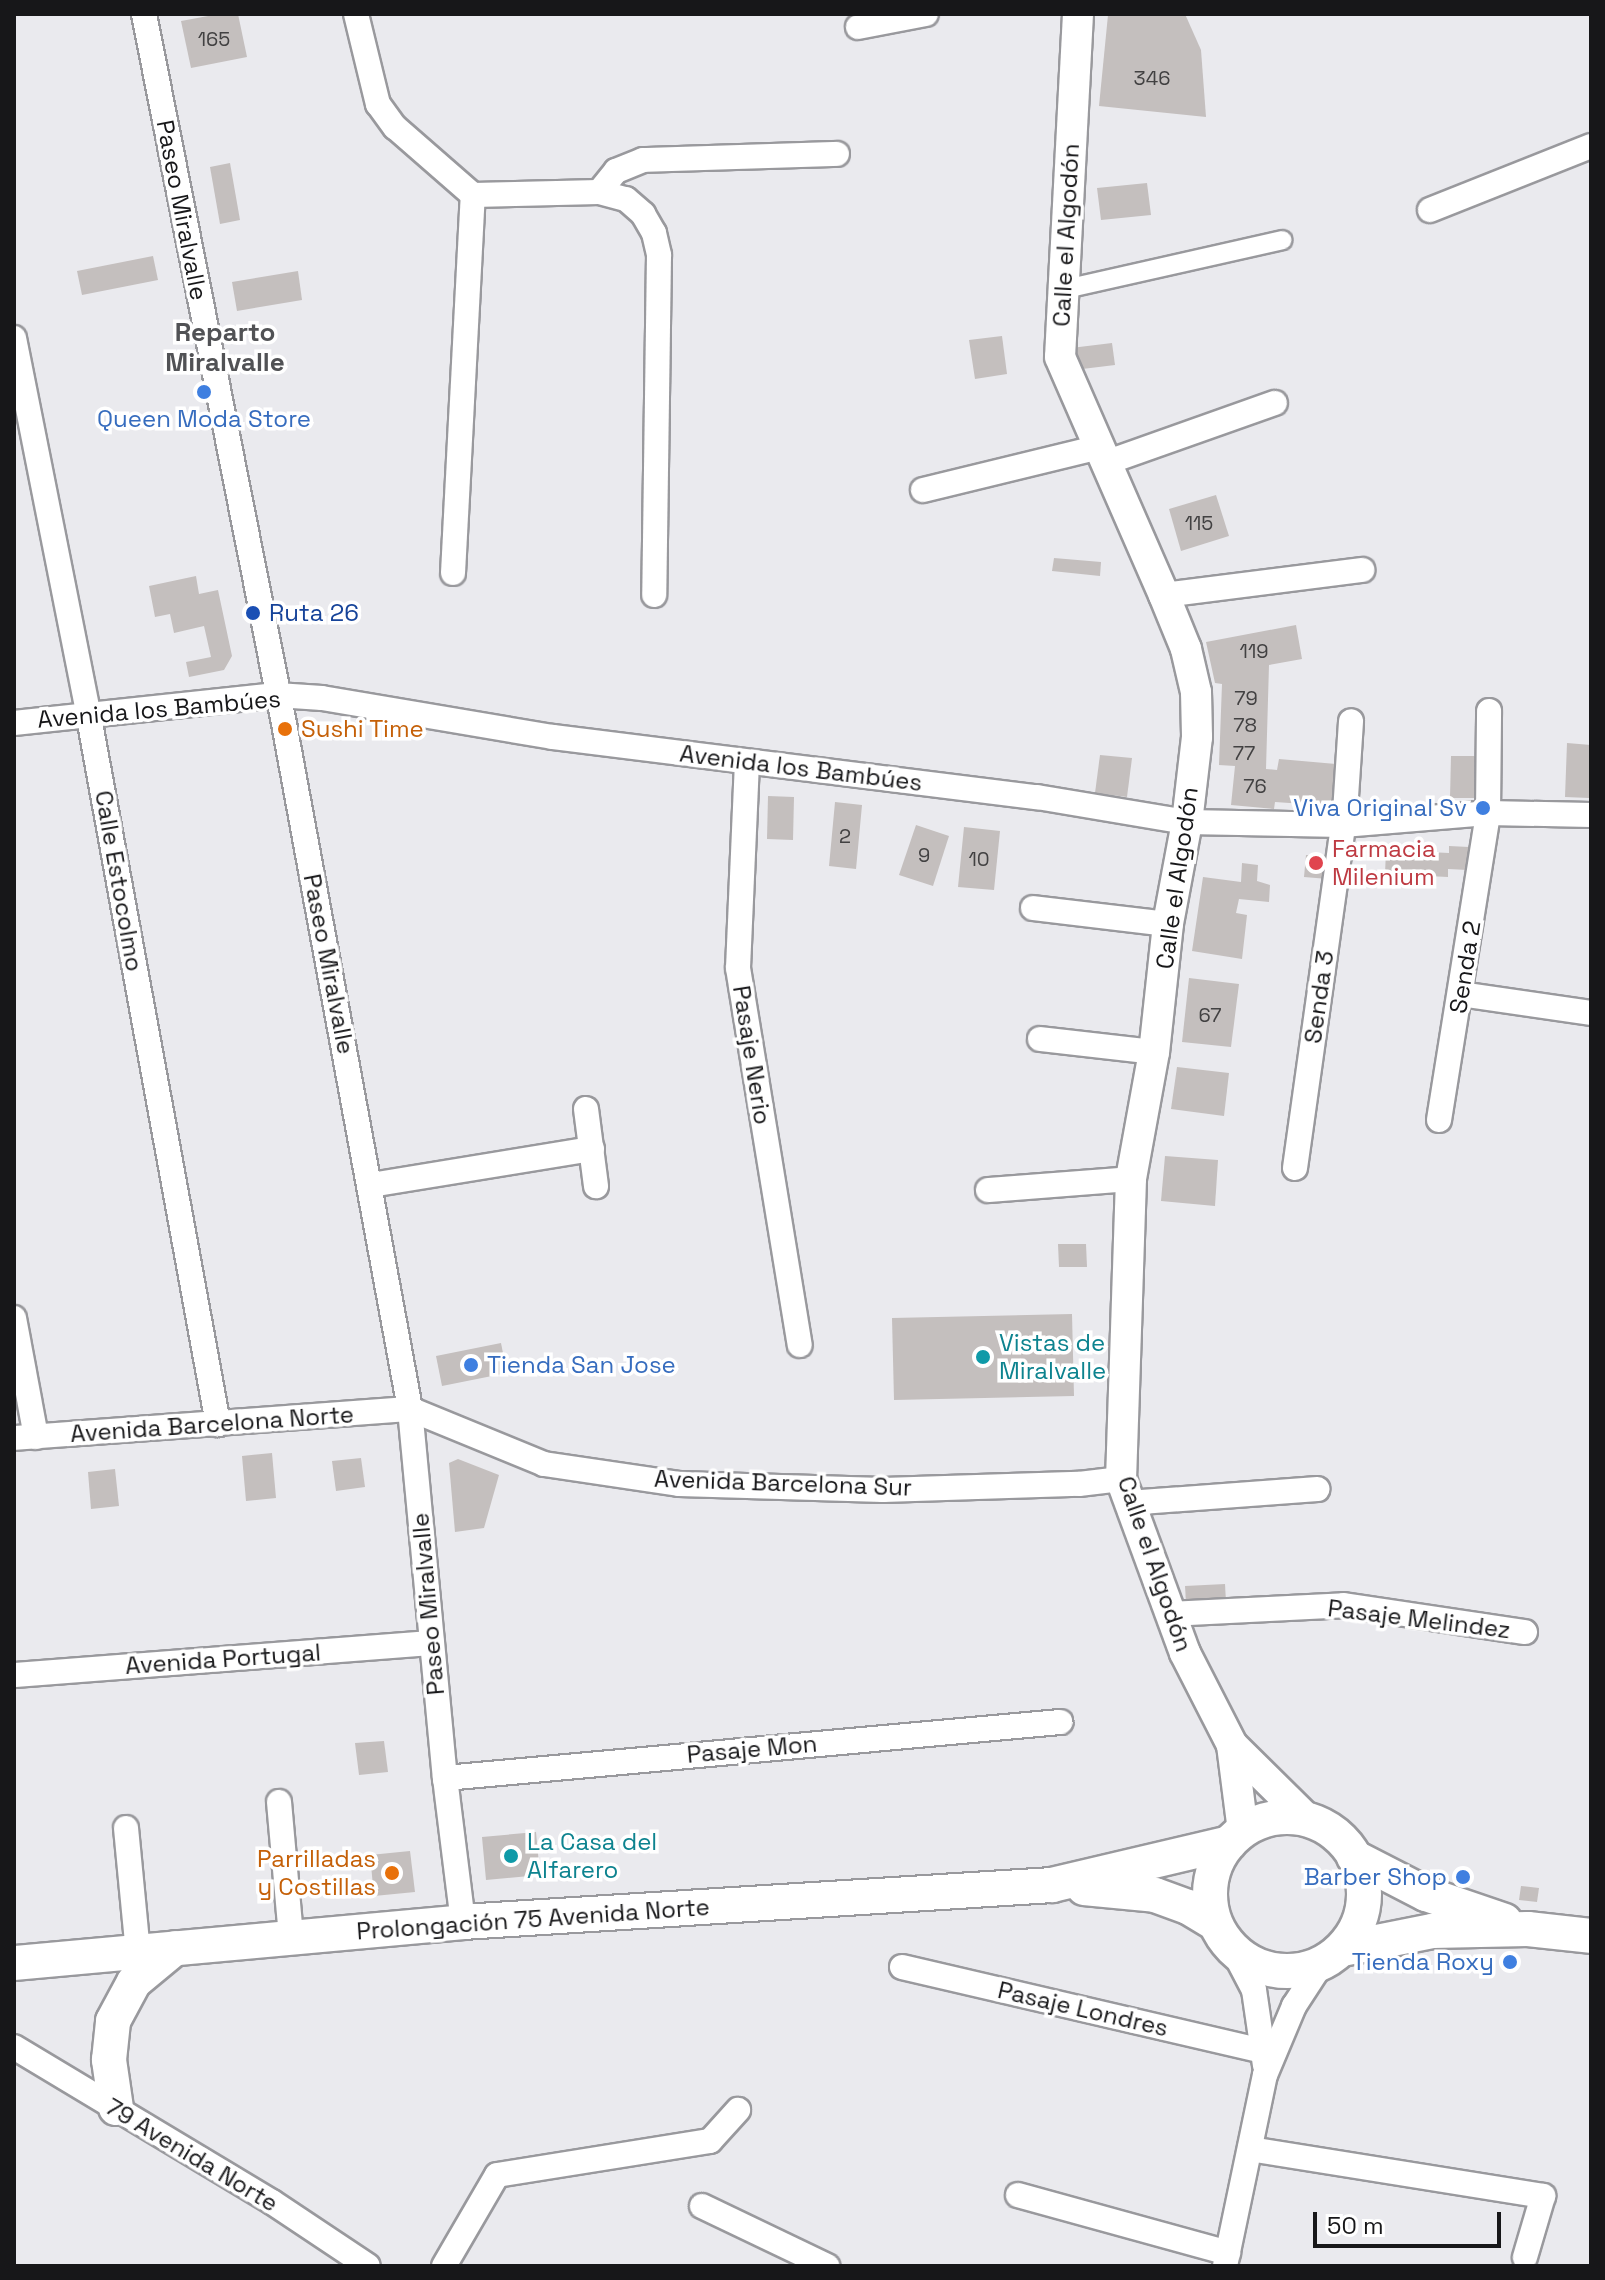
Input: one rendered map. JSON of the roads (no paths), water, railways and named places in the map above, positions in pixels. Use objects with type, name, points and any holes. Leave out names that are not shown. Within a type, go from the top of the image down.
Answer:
[{"type":"main road","points":[[1332,1956],[1356,1928],[1363,1905],[1363,1880],[1354,1857],[1342,1840],[1307,1819],[1267,1820],[1236,1837],[1218,1860],[1211,1881],[1210,1902],[1224,1936],[1252,1963],[1275,1971],[1299,1971],[1332,1956],[1432,1931],[1528,1929],[1591,1936]]},
{"type":"main road","name":"Prolongación 75 Avenida Norte","points":[[1052,1885],[1236,1837]]},
{"type":"main road","points":[[1354,1857],[1426,1894],[1528,1929]]},
{"type":"main road","name":"Prolongación 75 Avenida Norte","points":[[14,1963],[463,1922],[1052,1885],[1155,1895],[1188,1907],[1224,1936]]},
{"type":"main road","points":[[116,2108],[109,2060],[113,2021],[134,1982],[175,1948]]},
{"type":"street","name":"Paseo Miralvalle","points":[[144,14],[371,1185],[410,1409],[445,1778],[463,1922]]},
{"type":"street","points":[[356,14],[378,104],[395,127],[473,195],[599,192],[626,199],[643,214],[654,233],[659,255],[654,595]]},
{"type":"street","points":[[858,27],[926,14]]},
{"type":"street","name":"Calle el Algodón","points":[[1078,14],[1061,290],[1060,357],[1186,649],[1196,692],[1197,737],[1187,822],[1168,924],[1154,1052],[1131,1179],[1124,1491],[1169,1614],[1232,1745],[1307,1819]]},
{"type":"street","points":[[1430,210],[1591,146]]},
{"type":"street","points":[[599,192],[616,171],[643,160],[837,154]]},
{"type":"street","points":[[453,573],[473,195]]},
{"type":"street","points":[[1061,290],[1282,240]]},
{"type":"street","name":"Calle Estocolmo","points":[[14,338],[88,712],[218,1424]]},
{"type":"street","points":[[923,490],[1104,454],[1275,403]]},
{"type":"street","points":[[1164,595],[1362,570]]},
{"type":"street","name":"Avenida los Bambúes","points":[[14,723],[88,712],[277,695],[322,698],[553,737],[1037,797],[1187,822],[1343,825],[1488,813],[1591,815]]},
{"type":"street","name":"Senda 2","points":[[1439,1120],[1488,813],[1489,711]]},
{"type":"street","name":"Senda 3","points":[[1295,1168],[1343,825],[1351,721]]},
{"type":"street","name":"Pasaje Nerio","points":[[747,762],[738,968],[800,1345]]},
{"type":"street","points":[[1033,908],[1168,924]]},
{"type":"street","points":[[1461,994],[1591,1013]]},
{"type":"street","points":[[1040,1039],[1154,1052]]},
{"type":"street","points":[[586,1109],[596,1186]]},
{"type":"street","points":[[371,1185],[592,1149]]},
{"type":"street","points":[[988,1190],[1131,1179]]},
{"type":"street","points":[[14,1318],[25,1437]]},
{"type":"street","name":"Avenida Barcelona Norte","points":[[25,1437],[410,1409]]},
{"type":"street","name":"Avenida Barcelona Sur","points":[[410,1409],[544,1464],[679,1484],[883,1490],[1079,1484],[1124,1491],[1317,1489]]},
{"type":"street","name":"Pasaje Melindez","points":[[1169,1614],[1344,1605],[1525,1632]]},
{"type":"street","name":"Avenida Portugal","points":[[14,1675],[432,1643]]},
{"type":"street","name":"Pasaje Mon","points":[[445,1778],[1060,1722]]},
{"type":"street","name":"Calle el Algodón","points":[[1232,1745],[1236,1837]]},
{"type":"street","points":[[279,1802],[291,1937]]},
{"type":"street","points":[[126,1828],[138,1952]]},
{"type":"street","points":[[1018,2195],[1227,2259],[1264,2063],[1254,1990],[1224,1936]]},
{"type":"street","points":[[1264,2063],[1294,2006],[1332,1956]]},
{"type":"street","name":"Pasaje Londres","points":[[902,1967],[1264,2063]]},
{"type":"street","name":"79 Avenida Norte","points":[[14,2047],[272,2202],[368,2266]]},
{"type":"street","points":[[444,2266],[497,2175],[710,2141],[738,2110]]},
{"type":"street","points":[[1250,2149],[1543,2196],[1525,2257]]},
{"type":"street","points":[[702,2206],[827,2266]]},
{"type":"place","name":"Queen Moda Store","points":[[204,392]]},
{"type":"place","name":"Ruta 26","points":[[253,613]]},
{"type":"place","name":"Sushi Time","points":[[285,729]]},
{"type":"place","name":"Viva Original Sv","points":[[1483,808]]},
{"type":"place","name":"Farmacia Milenium","points":[[1316,863]]},
{"type":"place","name":"Vistas de Miralvalle","points":[[983,1357]]},
{"type":"place","name":"Tienda San Jose","points":[[471,1365]]},
{"type":"place","name":"La Casa del Alfarero","points":[[511,1856]]},
{"type":"place","name":"Parrilladas y Costillas","points":[[392,1873]]},
{"type":"place","name":"Barber Shop","points":[[1463,1877]]},
{"type":"place","name":"Tienda Roxy","points":[[1510,1962]]},
{"type":"district","name":"Reparto Miralvalle","points":[[225,348]]}]
